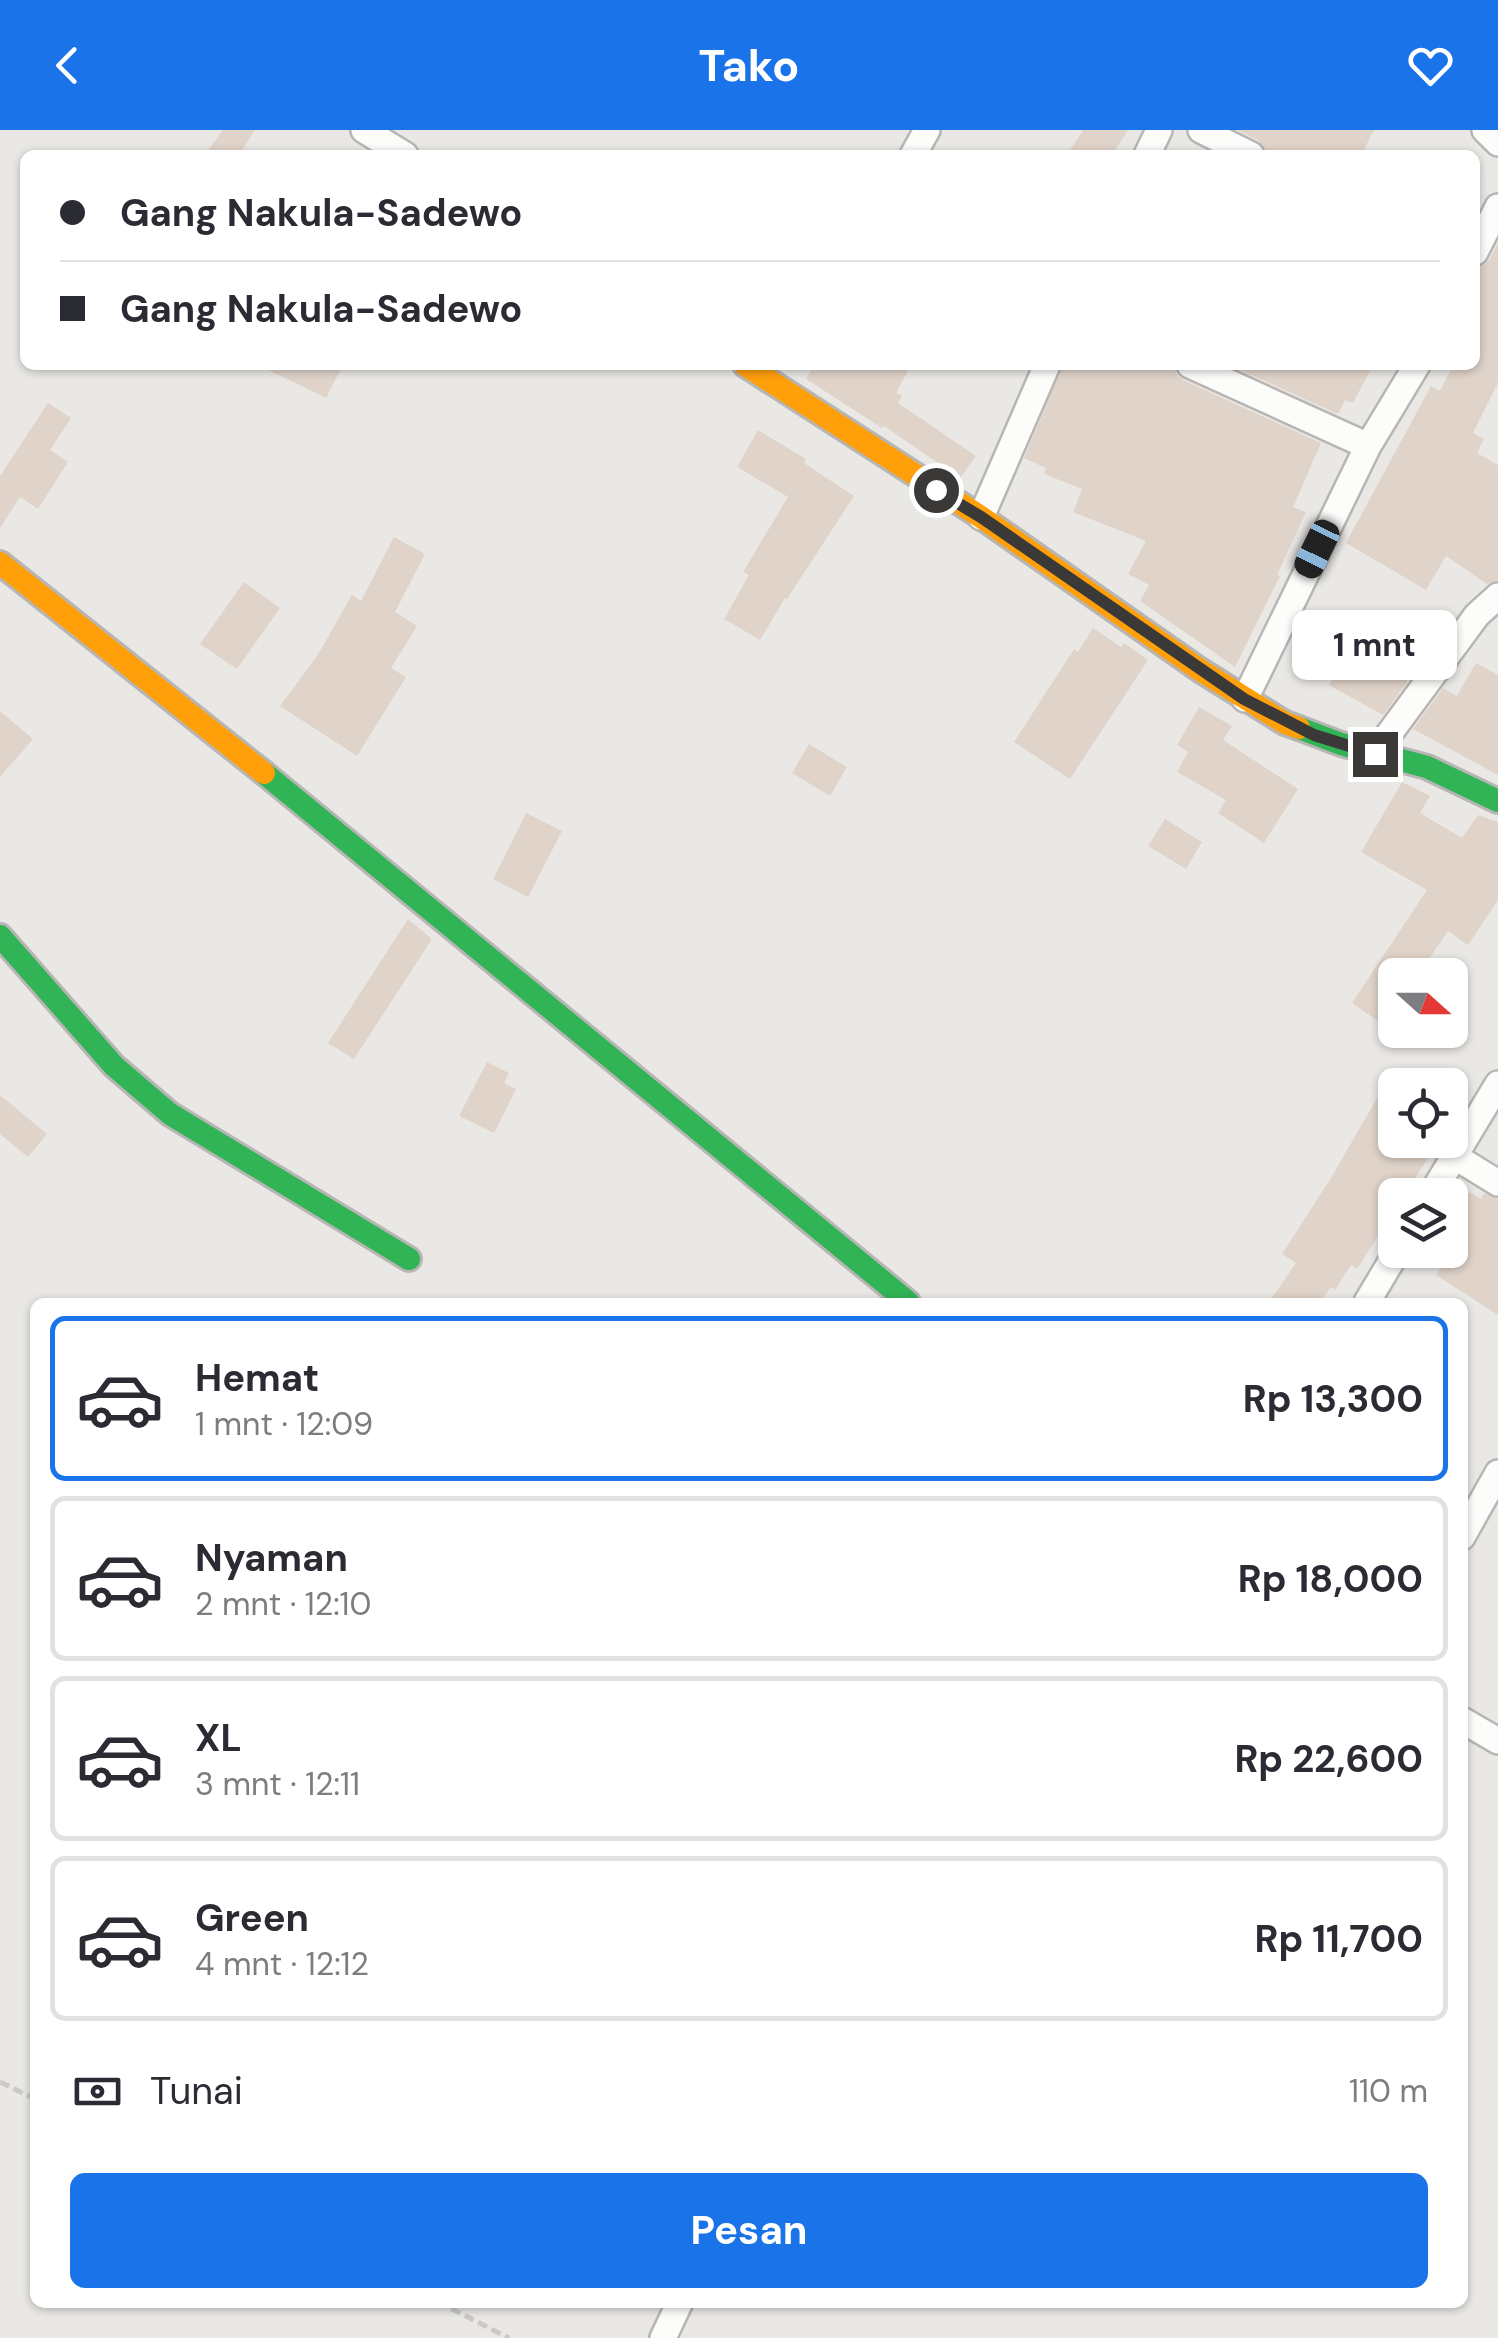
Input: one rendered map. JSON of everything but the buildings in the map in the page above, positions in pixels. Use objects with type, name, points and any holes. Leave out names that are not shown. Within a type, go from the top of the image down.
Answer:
[{"type":"street","points":[[364,130],[397,150]]},
{"type":"street","points":[[1201,130],[1242,150]]},
{"type":"street","points":[[1485,130],[1498,144]]},
{"type":"street","points":[[1480,242],[1498,208]]},
{"type":"street","points":[[981,517],[1045,370]]},
{"type":"street","points":[[1201,370],[1368,446]]},
{"type":"street","points":[[1244,699],[1368,446],[1413,370]]},
{"type":"street","points":[[782,375],[1244,699],[1314,735],[1441,772],[1498,800]]},
{"type":"street","points":[[0,563],[130,664],[903,1298]]},
{"type":"street","points":[[1375,754],[1477,615],[1498,596]]},
{"type":"street","points":[[0,936],[114,1066],[170,1114],[409,1259]]},
{"type":"street","points":[[1468,1133],[1498,1084]]},
{"type":"street","points":[[1457,1158],[1498,1183]]},
{"type":"street","points":[[1369,1298],[1387,1268]]},
{"type":"street","points":[[1468,1526],[1498,1473]]},
{"type":"street","points":[[1468,1724],[1498,1741]]},
{"type":"street","points":[[663,2338],[677,2308]]},
{"type":"path","points":[[0,2082],[30,2097]]},
{"type":"path","points":[[450,2308],[509,2338]]},
{"type":"traffic: fast","points":[[1299,728],[1341,744],[1427,767],[1498,801]]},
{"type":"traffic: fast","points":[[264,773],[903,1298]]},
{"type":"traffic: fast","points":[[0,936],[114,1066],[170,1114],[409,1259]]},
{"type":"traffic: slow","points":[[753,370],[981,517],[1200,670],[1299,728]]},
{"type":"traffic: slow","points":[[0,563],[264,773]]},
{"type":"route","points":[[936,490],[1244,699],[1285,723],[1375,754]]}]
